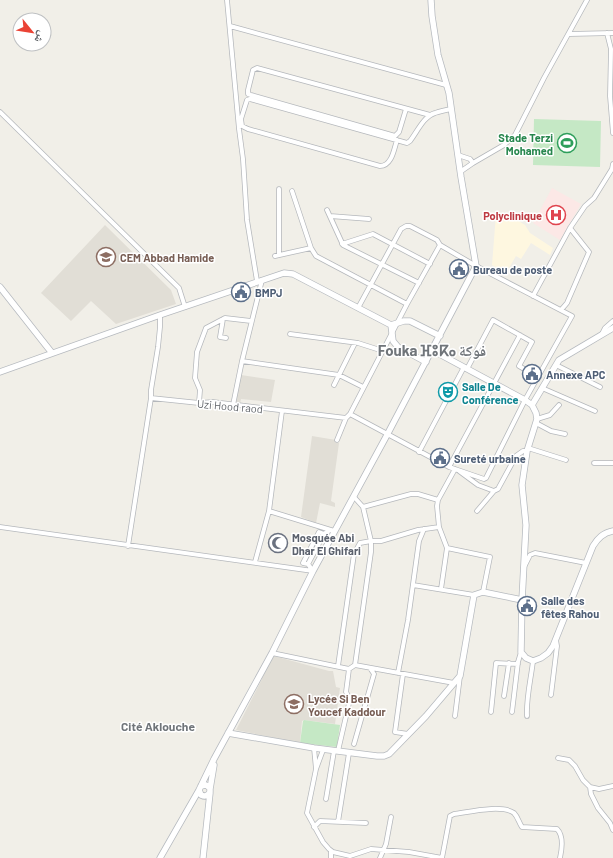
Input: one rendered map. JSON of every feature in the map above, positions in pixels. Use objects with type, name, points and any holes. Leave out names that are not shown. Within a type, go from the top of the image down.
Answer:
[{"type":"main road","points":[[160,858],[200,788],[214,759],[272,653],[332,531],[354,497],[476,266],[460,172],[449,93],[438,55],[431,0]]},
{"type":"main road","points":[[0,372],[259,280],[284,273],[293,274],[391,325]]},
{"type":"main road","points":[[0,287],[52,353]]},
{"type":"main road","points":[[391,325],[398,322],[410,321],[440,336]]},
{"type":"main road","points":[[391,325],[394,341],[398,347],[426,362]]},
{"type":"main road","points":[[532,405],[559,360],[613,328]]},
{"type":"main road","points":[[432,350],[525,400],[532,405],[536,413],[537,421],[527,450],[522,485],[526,525],[522,600],[522,652],[526,658],[533,661],[548,653],[556,639],[597,538],[604,533],[613,531]]},
{"type":"main road","points":[[228,733],[323,750],[384,756],[389,754],[426,716],[460,676],[474,595],[483,592],[522,600]]},
{"type":"main road","points":[[203,858],[214,759]]},
{"type":"main road","points":[[200,788],[207,786],[210,791]]},
{"type":"main road","points":[[200,788],[200,794],[205,796],[208,795],[210,791]]},
{"type":"street","points":[[227,0],[243,158],[247,220],[259,280],[233,405]]},
{"type":"street","points":[[460,172],[504,145],[515,135],[544,78],[587,0]]},
{"type":"street","points":[[230,26],[446,85]]},
{"type":"street","points":[[607,33],[612,49],[610,96],[613,134]]},
{"type":"street","points":[[569,34],[613,33]]},
{"type":"street","points":[[406,109],[400,132],[395,136],[251,95],[248,94],[248,90],[253,70],[257,68],[430,115]]},
{"type":"street","points":[[397,140],[388,164],[380,166],[254,131],[242,126],[241,121],[246,102],[250,99],[397,140],[407,143],[410,141],[424,120],[430,115],[451,109]]},
{"type":"street","points":[[0,112],[179,288],[185,307]]},
{"type":"street","points":[[458,155],[470,159],[473,163]]},
{"type":"street","points":[[533,296],[570,228],[585,206],[594,198],[612,169],[613,164]]},
{"type":"street","points":[[278,189],[277,255],[311,248]]},
{"type":"street","points":[[292,191],[311,248],[316,256],[407,304]]},
{"type":"street","points":[[327,210],[342,244],[419,283]]},
{"type":"street","points":[[330,216],[368,218]]},
{"type":"street","points":[[358,308],[401,229],[406,226],[410,226],[437,240],[440,245],[476,266],[572,316],[525,400]]},
{"type":"street","points":[[561,310],[566,303],[588,252],[570,228]]},
{"type":"street","points":[[342,244],[372,234],[430,264]]},
{"type":"street","points":[[338,440],[348,416],[440,245]]},
{"type":"street","points":[[128,546],[158,349],[160,315]]},
{"type":"street","points":[[199,403],[200,390],[195,378],[197,352],[206,328],[225,318],[251,321]]},
{"type":"street","points":[[223,319],[220,337],[226,338]]},
{"type":"street","points":[[419,452],[493,320],[532,342],[519,366],[538,377]]},
{"type":"street","points":[[601,336],[605,328],[613,321]]},
{"type":"street","points":[[290,334],[356,343],[383,351]]},
{"type":"street","points":[[449,467],[520,335]]},
{"type":"street","points":[[334,385],[356,343]]},
{"type":"street","points":[[242,361],[339,375],[364,388]]},
{"type":"street","points":[[556,365],[600,386]]},
{"type":"street","points":[[542,388],[595,411]]},
{"type":"street","name":"Uzi Hood raod","points":[[151,398],[199,403],[213,402],[282,411],[348,416],[449,467],[484,479],[486,478],[525,400]]},
{"type":"street","points":[[559,405],[550,415],[537,421],[551,431],[565,434]]},
{"type":"street","points":[[255,562],[269,511],[282,411]]},
{"type":"street","points":[[477,511],[494,491],[498,489],[516,456],[523,451],[527,450],[566,460]]},
{"type":"street","points":[[594,463],[613,463]]},
{"type":"street","points":[[441,589],[447,548],[439,527],[437,506],[438,500],[455,469],[478,485],[494,491]]},
{"type":"street","points":[[363,507],[411,494],[418,494],[438,500]]},
{"type":"street","points":[[354,497],[363,507],[372,541],[372,552],[355,665]]},
{"type":"street","points":[[269,511],[332,531]]},
{"type":"street","points":[[0,527],[313,571]]},
{"type":"street","points":[[338,666],[354,554],[360,543],[380,541],[418,530],[439,527]]},
{"type":"street","points":[[398,673],[408,620],[419,541],[424,529]]},
{"type":"street","points":[[313,571],[308,564],[303,563],[319,532],[324,534],[332,531]]},
{"type":"street","points":[[447,548],[490,557],[483,592]]},
{"type":"street","points":[[524,568],[530,555],[534,553],[586,563]]},
{"type":"street","points":[[413,585],[474,595]]},
{"type":"street","points":[[551,695],[557,646],[556,639]]},
{"type":"street","points":[[512,712],[518,664],[522,652]]},
{"type":"street","points":[[272,653],[349,669]]},
{"type":"street","points":[[527,716],[526,704],[533,661]]},
{"type":"street","points":[[491,712],[496,663],[518,664]]},
{"type":"street","points":[[504,696],[509,663]]},
{"type":"street","points":[[326,799],[336,751],[350,699],[346,692],[349,669],[355,665],[454,683]]},
{"type":"street","points":[[354,744],[374,674],[370,668]]},
{"type":"street","points":[[403,674],[395,732],[408,734]]},
{"type":"street","points":[[455,716],[460,676]]},
{"type":"street","points":[[314,748],[316,769]]},
{"type":"street","points":[[323,750],[316,769],[307,813],[323,842],[331,850],[351,857],[369,850],[409,852],[442,858],[450,816],[454,814],[494,809],[505,810],[515,814],[522,827],[557,829],[561,838],[560,858]]},
{"type":"street","points":[[338,822],[349,753]]},
{"type":"street","points":[[558,758],[572,762],[583,780],[590,787],[600,789],[613,786]]},
{"type":"street","points":[[590,787],[591,794],[598,808],[610,823],[613,830]]},
{"type":"street","points":[[380,858],[388,839],[391,817]]},
{"type":"street","points":[[314,826],[320,821],[366,822]]},
{"type":"street","points":[[331,850],[331,858]]},
{"type":"street","points":[[398,858],[400,852]]},
{"type":"shaded area","name":"Polyclinique","points":[[552,188],[581,204],[560,240],[533,223]]},
{"type":"shaded area","points":[[506,213],[525,225],[530,233],[553,248],[550,255],[531,243],[521,259],[516,256],[506,273],[492,265],[496,214]]},
{"type":"shaded area","name":"CEM Abbad Hamide","points":[[105,225],[171,290],[176,304],[116,324],[91,301],[71,321],[41,293]]},
{"type":"shaded area","points":[[241,375],[275,380],[271,402],[241,399],[240,405],[235,404]]},
{"type":"shaded area","points":[[312,436],[336,440],[336,443],[339,443],[331,501],[335,503],[335,507],[320,503],[316,523],[301,517]]},
{"type":"shaded area","name":"Lycée Si Ben Youcef Kaddour","points":[[274,656],[333,671],[336,687],[340,688],[335,724],[302,721],[300,743],[236,730],[262,679],[260,678]]},
{"type":"green space","name":"Stade Terzi Mohamed","points":[[534,119],[601,121],[600,167],[533,165]]},
{"type":"green space","points":[[304,720],[340,725],[337,747],[300,743]]},
{"type":"place","name":"Stade Terzi Mohamed","points":[[567,143]]},
{"type":"place","name":"Polyclinique","points":[[556,215]]},
{"type":"place","name":"CEM Abbad Hamide","points":[[106,257]]},
{"type":"place","name":"Bureau de poste","points":[[459,269]]},
{"type":"place","name":"BMPJ","points":[[241,292]]},
{"type":"place","name":"Annexe APC","points":[[532,374]]},
{"type":"place","name":"Salle De Conférence","points":[[448,392]]},
{"type":"place","name":"Sureté urbaine","points":[[440,458]]},
{"type":"place","name":"Mosquée Abi Dhar El Ghifari","points":[[278,543]]},
{"type":"place","name":"Salle des fêtes Rahou","points":[[527,606]]},
{"type":"place","name":"Lycée Si Ben Youcef Kaddour","points":[[294,704]]},
{"type":"district","name":"Fouka ⴼⵓⴽⴰ فوكة","points":[[432,350]]},
{"type":"district","name":"Cité Aklouche","points":[[158,726]]}]
